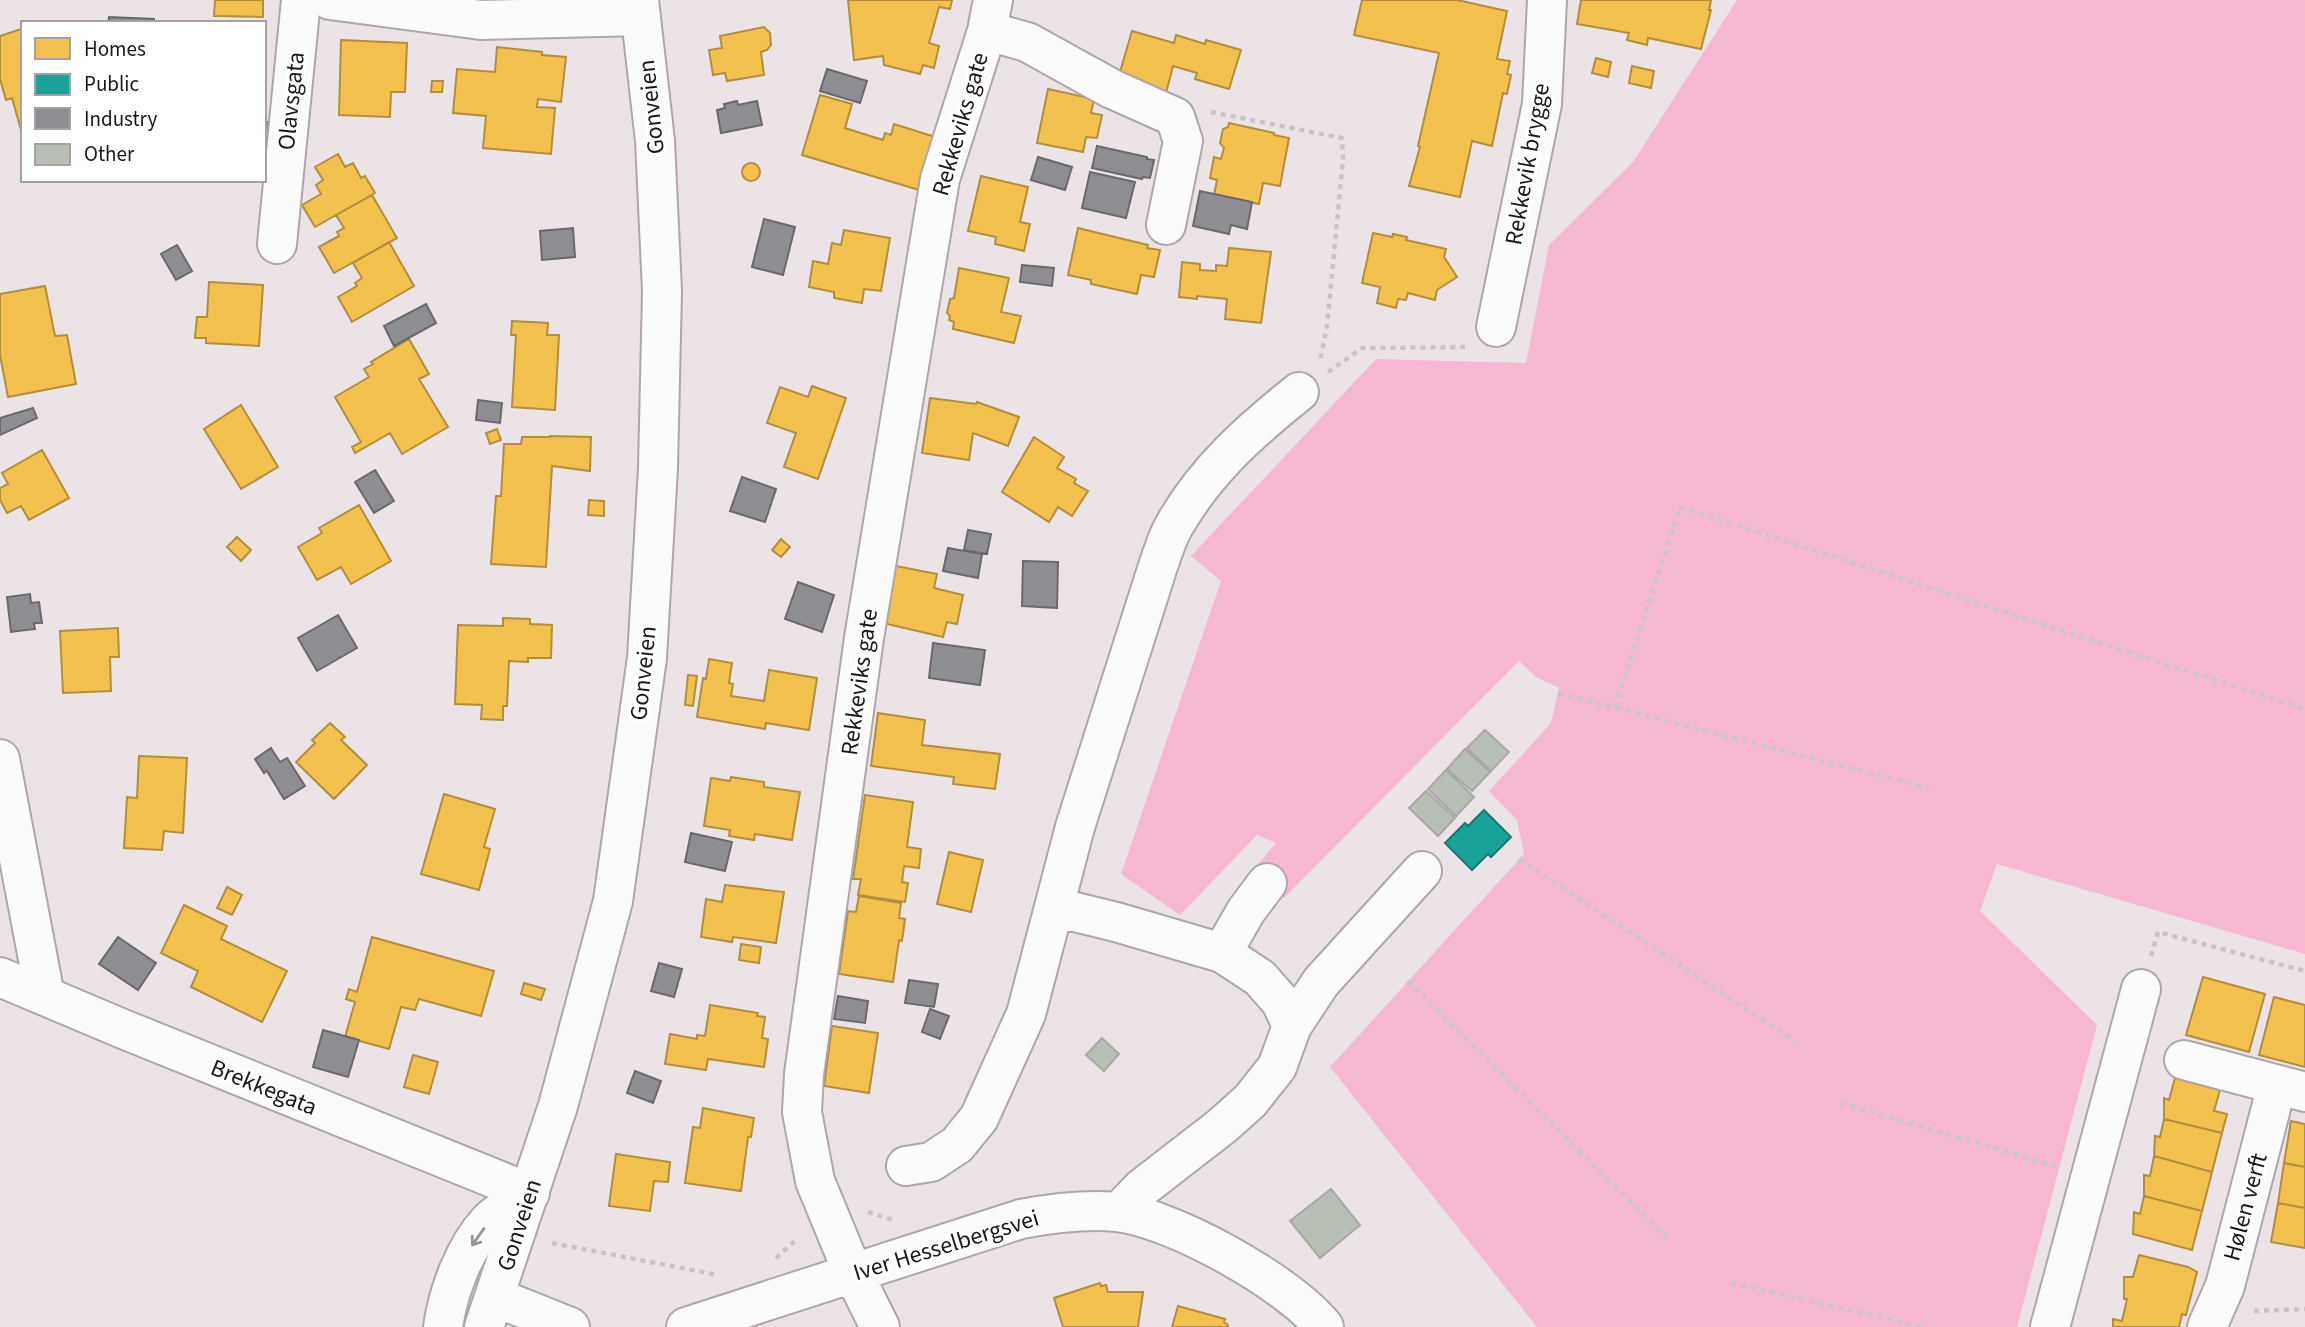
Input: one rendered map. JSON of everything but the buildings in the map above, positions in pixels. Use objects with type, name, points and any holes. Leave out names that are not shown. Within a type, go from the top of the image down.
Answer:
[{"type":"street","name":"Olavsgata","points":[[277,244],[301,0]]},
{"type":"street","points":[[330,0],[481,20],[640,8]]},
{"type":"street","name":"Rekkevik brygge","points":[[1496,327],[1542,104],[1547,0]]},
{"type":"street","name":"Gonveien","points":[[490,1312],[558,1105],[613,901],[647,658],[659,468],[662,291],[655,141],[640,8]]},
{"type":"street","name":"Rekkeviks gate","points":[[880,1327],[853,1273],[815,1181],[802,1112],[804,1074],[864,638],[940,179],[990,15],[1027,42],[1112,89],[1175,117]]},
{"type":"street","points":[[1166,225],[1183,141],[1175,117]]},
{"type":"street","points":[[906,1166],[931,1162],[957,1145],[979,1118],[1026,1014],[1075,827],[1158,566],[1173,527],[1205,479],[1252,430],[1308,386]]},
{"type":"street","points":[[0,760],[45,996]]},
{"type":"street","points":[[1119,1212],[1142,1188],[1250,1101],[1277,1067],[1292,1026],[1321,982],[1422,871]]},
{"type":"street","points":[[1222,953],[1246,911],[1268,883]]},
{"type":"street","points":[[1054,912],[1075,912],[1222,953],[1260,978],[1281,1002],[1292,1026]]},
{"type":"street","name":"Brekkegata","points":[[0,977],[490,1179],[530,1193]]},
{"type":"street","points":[[2050,1327],[2141,989]]},
{"type":"street","name":"Hølen verft","points":[[2184,1060],[2291,1088],[2225,1286],[2209,1320]]},
{"type":"street","points":[[443,1327],[453,1290],[470,1248],[489,1221],[530,1193]]},
{"type":"street","name":"Iver Hesselbergsvei","points":[[703,1325],[1021,1219],[1053,1213],[1119,1212],[1173,1228],[1237,1259],[1313,1313],[1324,1327]]},
{"type":"street","points":[[490,1312],[570,1327]]},
{"type":"path","points":[[1175,117],[1208,111],[1342,138],[1343,159],[1327,326],[1308,386]]},
{"type":"path","points":[[1308,386],[1362,348],[1463,348],[1496,327]]},
{"type":"path","points":[[1615,707],[1680,507],[2305,709]]},
{"type":"path","points":[[1558,693],[1928,788]]},
{"type":"path","points":[[1519,859],[1796,1042]]},
{"type":"path","points":[[2141,989],[2158,932],[2305,971]]},
{"type":"path","points":[[1408,981],[1667,1238]]},
{"type":"path","points":[[1840,1102],[2059,1167]]},
{"type":"path","points":[[1731,1283],[1923,1327]]},
{"type":"path","points":[[2209,1320],[2305,1309]]},
{"type":"shaded area","points":[[1737,0],[2305,0],[2305,954],[1997,864],[1980,911],[2097,1025],[2017,1327],[1537,1327],[1330,1067],[1524,854],[1517,820],[1489,791],[1551,723],[1559,688],[1536,677],[1519,661],[1284,898],[1253,870],[1276,843],[1257,835],[1180,915],[1121,874],[1221,581],[1191,556],[1376,359],[1526,363],[1549,245],[1633,162]]}]
